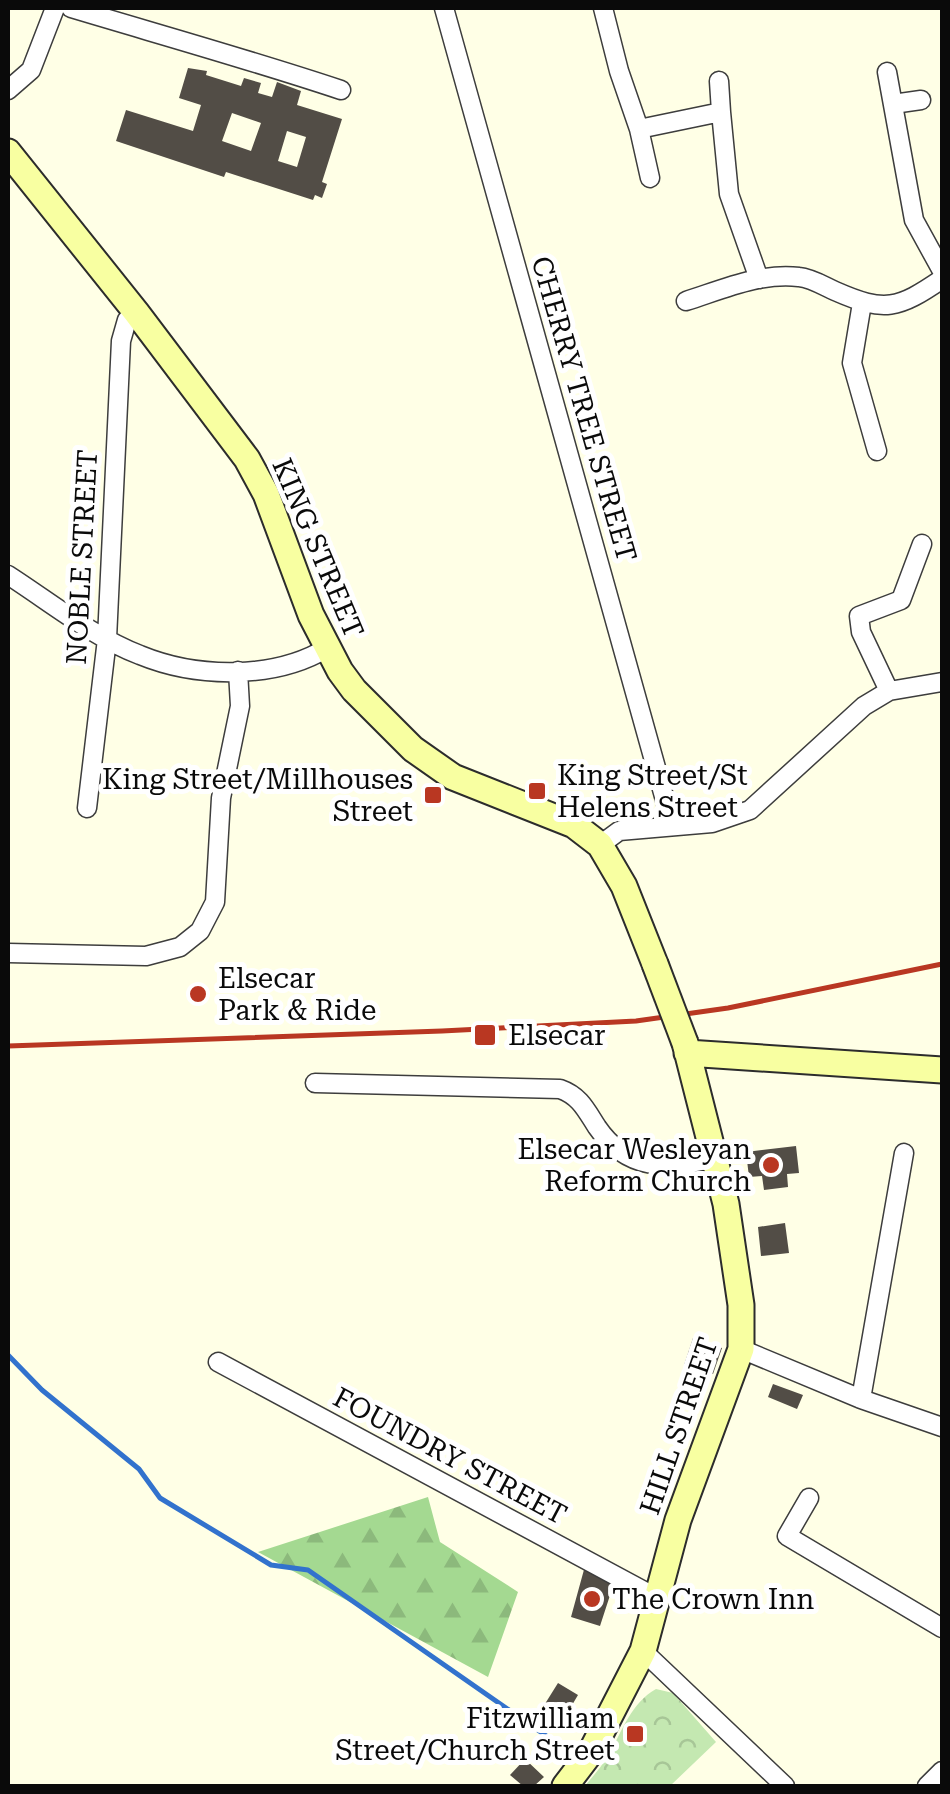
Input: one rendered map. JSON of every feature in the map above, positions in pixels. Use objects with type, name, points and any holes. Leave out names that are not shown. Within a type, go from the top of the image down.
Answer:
[{"type":"main road","name":"KING STREET","points":[[8,152],[136,312],[253,470],[266,494],[311,615],[354,690],[433,764],[453,777],[574,825],[600,844]]},
{"type":"main road","name":"HILL STREET","points":[[564,1786],[591,1752],[642,1651],[678,1520],[741,1349],[741,1304],[726,1204],[686,1048],[624,886],[600,844]]},
{"type":"main road","points":[[686,1048],[942,1070]]},
{"type":"street","points":[[8,90],[31,70],[56,8]]},
{"type":"street","points":[[71,8],[227,51],[341,90]]},
{"type":"street","name":"CHERRY TREE STREET","points":[[444,8],[672,825]]},
{"type":"street","points":[[603,8],[650,178]]},
{"type":"street","points":[[887,72],[914,220],[942,271]]},
{"type":"street","points":[[719,81],[729,194],[759,279]]},
{"type":"street","points":[[893,104],[921,100]]},
{"type":"street","points":[[638,129],[722,112]]},
{"type":"street","points":[[686,300],[759,279],[801,276],[862,303],[899,304],[942,280]]},
{"type":"street","points":[[862,303],[852,364],[877,451]]},
{"type":"street","name":"NOBLE STREET","points":[[88,808],[108,640],[120,341],[122,330],[136,312]]},
{"type":"street","points":[[889,691],[861,632],[859,616],[901,600],[922,544]]},
{"type":"street","points":[[8,575],[108,640],[164,663],[238,672],[295,662],[327,648]]},
{"type":"street","points":[[8,953],[146,956],[180,947],[200,931],[215,902],[221,798],[240,706],[238,672]]},
{"type":"street","points":[[600,844],[619,831],[712,823],[750,810],[864,706],[889,691],[942,682]]},
{"type":"street","points":[[315,1084],[560,1089],[580,1101],[608,1141],[644,1165],[678,1166],[714,1158]]},
{"type":"street","points":[[861,1398],[904,1153]]},
{"type":"street","points":[[741,1349],[942,1427]]},
{"type":"street","name":"FOUNDRY STREET","points":[[218,1362],[657,1598]]},
{"type":"street","points":[[809,1498],[787,1536],[942,1628]]},
{"type":"street","points":[[642,1651],[786,1786]]},
{"type":"street","points":[[928,1786],[942,1771]]},
{"type":"green space","points":[[428,1497],[440,1542],[518,1592],[488,1677],[258,1552]]},
{"type":"green space","points":[[656,1689],[673,1693],[716,1742],[670,1786],[585,1786],[607,1758],[634,1709]]},
{"type":"building","points":[[188,68],[207,71],[206,75],[241,86],[244,78],[261,83],[258,93],[272,97],[277,82],[301,91],[297,105],[342,119],[322,182],[327,184],[322,198],[315,195],[313,200],[226,172],[224,177],[116,141],[126,110],[193,131],[201,105],[179,98]],"holes":[[[232,113],[261,123],[251,151],[222,141]],[[287,131],[306,137],[297,167],[278,161]]]},
{"type":"building","points":[[796,1146],[799,1173],[787,1174],[788,1187],[764,1190],[762,1176],[749,1177],[746,1152]]},
{"type":"building","points":[[785,1223],[789,1253],[761,1256],[758,1227]]},
{"type":"building","points":[[693,1338],[722,1348],[713,1374],[684,1365]]},
{"type":"building","points":[[773,1384],[803,1395],[797,1409],[768,1397]]},
{"type":"building","name":"The Crown Inn","points":[[585,1566],[614,1583],[600,1626],[571,1617]]},
{"type":"building","points":[[558,1683],[578,1695],[559,1727],[538,1715]]},
{"type":"building","points":[[525,1759],[544,1777],[534,1786],[523,1786],[510,1775]]},
{"type":"waterway","points":[[8,1355],[42,1390],[139,1469],[160,1498],[271,1565],[308,1570],[565,1749]]},
{"type":"railway","points":[[8,1046],[636,1021],[728,1008],[942,964]]},
{"type":"place","name":"King Street/St Helens Street","points":[[537,791]]},
{"type":"place","name":"King Street/Millhouses Street","points":[[433,795]]},
{"type":"place","name":"Elsecar Park & Ride","points":[[198,994]]},
{"type":"place","name":"Elsecar","points":[[485,1035]]},
{"type":"place","name":"Elsecar Wesleyan Reform Church","points":[[771,1165]]},
{"type":"place","name":"The Crown Inn","points":[[592,1599]]},
{"type":"place","name":"Fitzwilliam Street/Church Street","points":[[635,1734]]}]
